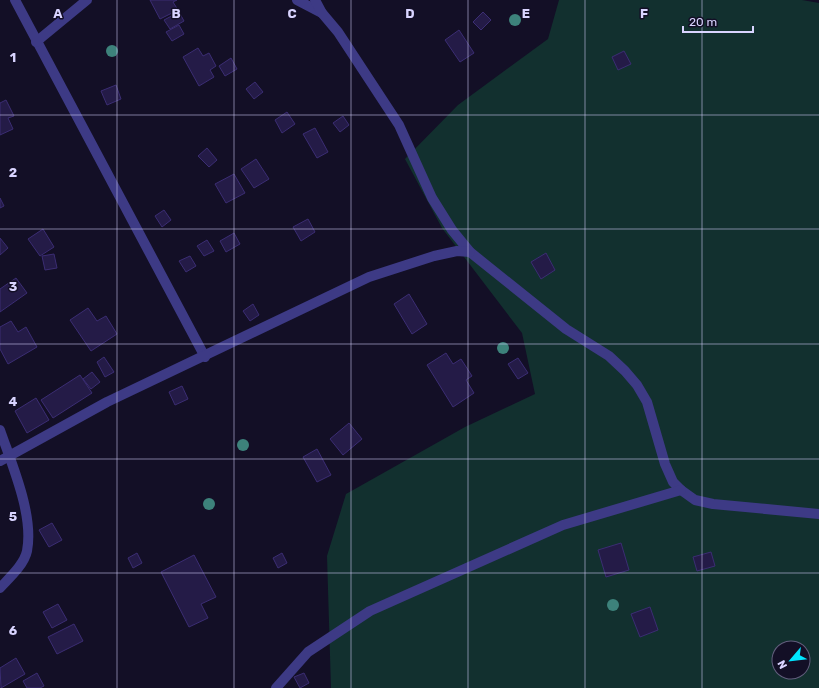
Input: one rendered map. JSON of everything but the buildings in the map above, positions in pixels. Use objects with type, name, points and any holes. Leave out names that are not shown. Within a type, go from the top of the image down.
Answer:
[{"type":"street","points":[[15,0],[36,42],[205,356]]},
{"type":"street","points":[[36,42],[88,0]]},
{"type":"street","points":[[297,0],[322,13]]},
{"type":"street","points":[[315,0],[322,13],[338,32],[399,125],[432,198],[452,230],[470,252],[566,329],[609,356],[626,371],[647,402],[665,464],[673,482],[694,500],[713,504],[819,514]]},
{"type":"street","points":[[4,459],[107,402],[369,277],[434,256],[457,251],[470,252]]},
{"type":"street","points":[[0,430],[4,459],[23,499],[27,529],[27,552],[17,569],[0,588]]},
{"type":"street","points":[[276,688],[308,652],[370,611],[563,524],[681,490]]},
{"type":"green space","points":[[559,0],[802,0],[819,3],[819,688],[331,688],[327,556],[346,494],[465,427],[535,394],[522,333],[442,228],[405,159],[458,105],[548,39]]}]
